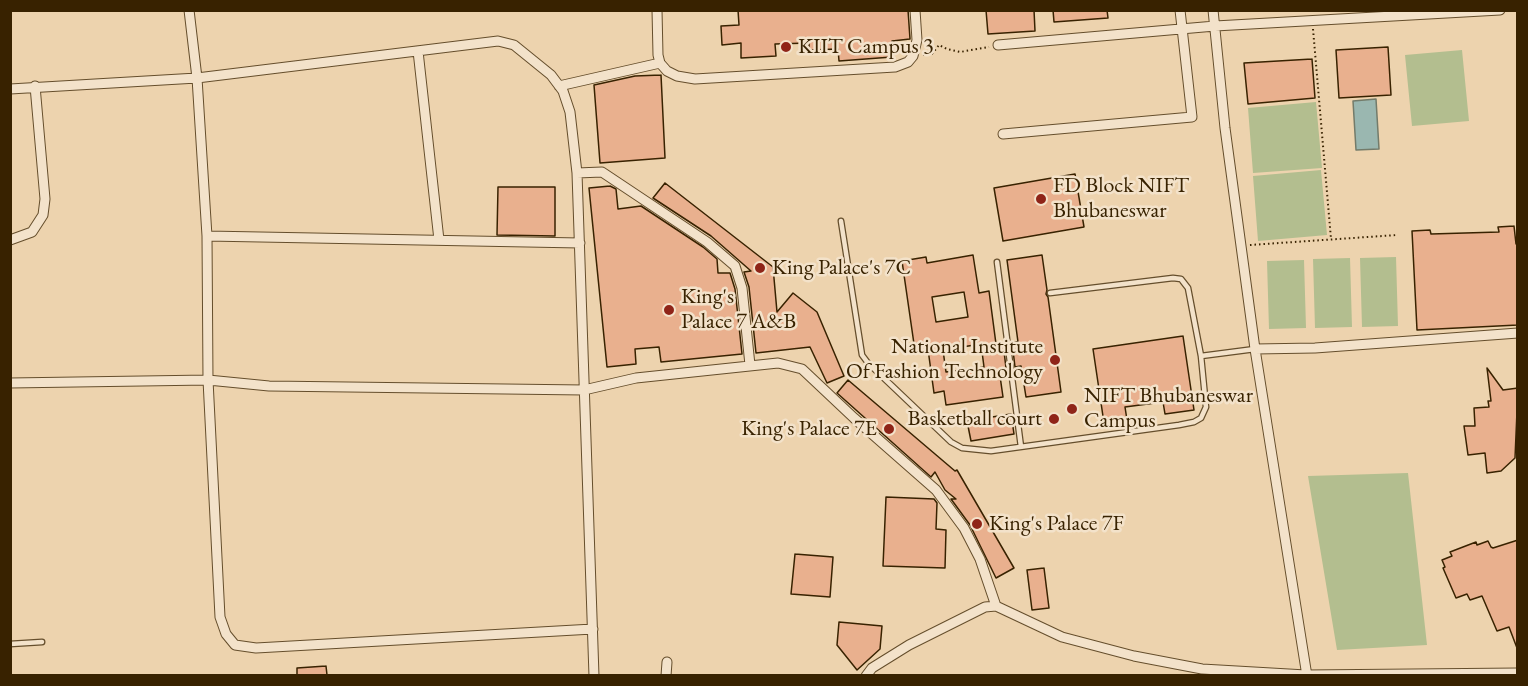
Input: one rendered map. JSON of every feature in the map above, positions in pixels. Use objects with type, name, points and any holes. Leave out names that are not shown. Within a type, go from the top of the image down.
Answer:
[{"type":"street","points":[[189,10],[197,78],[207,236],[208,380],[220,617],[226,634],[235,645],[256,648],[593,629]]},
{"type":"street","points":[[657,10],[660,63],[667,71],[677,76],[695,79],[895,67],[908,62],[913,56],[917,40],[915,10]]},
{"type":"street","points":[[1003,134],[1192,117],[1180,10]]},
{"type":"street","points":[[1213,10],[1225,128],[1255,349],[1306,675]]},
{"type":"street","points":[[998,45],[1215,26],[1500,10]]},
{"type":"street","points":[[10,89],[197,78],[498,41],[514,45],[551,75],[559,86],[570,112],[577,173],[594,675]]},
{"type":"street","points":[[418,51],[439,240]]},
{"type":"street","points":[[559,86],[660,63]]},
{"type":"street","points":[[10,240],[32,232],[43,215],[45,198],[35,86]]},
{"type":"street","points":[[577,173],[602,172],[707,242],[735,266],[742,288],[750,365]]},
{"type":"street","points":[[207,236],[580,243]]},
{"type":"street","points":[[1255,349],[1315,348],[1518,333]]},
{"type":"street","points":[[10,383],[208,380],[269,386],[584,390],[636,378],[778,363],[802,369],[936,490],[964,528],[996,606]]},
{"type":"street","points":[[866,675],[872,668],[909,645],[985,607],[996,606],[1062,636],[1134,656],[1229,674],[1518,673]]},
{"type":"street","points":[[666,675],[667,662]]},
{"type":"lane","points":[[841,221],[859,346],[868,363],[951,442],[975,451],[991,451],[1194,422],[1201,418],[1206,407],[1201,356],[1188,288],[1181,279],[1173,278],[1050,293]]},
{"type":"lane","points":[[997,262],[1021,447]]},
{"type":"lane","points":[[1201,356],[1255,349]]},
{"type":"lane","points":[[10,644],[42,642]]},
{"type":"path","points":[[1312,21],[1331,239]]},
{"type":"path","points":[[913,56],[932,54],[939,45],[960,52],[998,45]]},
{"type":"path","points":[[1241,246],[1397,235]]},
{"type":"green space","points":[[1462,50],[1469,121],[1412,126],[1405,55]]},
{"type":"green space","points":[[1316,102],[1322,168],[1253,173],[1248,108]]},
{"type":"green space","points":[[1321,170],[1327,235],[1258,241],[1253,176]]},
{"type":"green space","points":[[1396,257],[1398,326],[1362,327],[1360,258]]},
{"type":"green space","points":[[1350,258],[1352,327],[1315,328],[1313,259]]},
{"type":"green space","points":[[1304,260],[1306,328],[1269,329],[1267,261]]},
{"type":"green space","points":[[1408,473],[1427,645],[1337,650],[1308,476]]},
{"type":"water","points":[[1376,99],[1379,149],[1356,150],[1353,101]]},
{"type":"building","points":[[738,10],[908,10],[910,39],[892,41],[892,57],[839,61],[838,49],[809,50],[809,43],[775,44],[776,56],[741,58],[741,43],[722,45],[721,26],[739,25]]},
{"type":"building","points":[[986,10],[1034,10],[1035,31],[988,34]]},
{"type":"building","points":[[1053,10],[1107,10],[1108,18],[1054,22]]},
{"type":"building","points":[[1388,47],[1391,95],[1339,98],[1336,50]]},
{"type":"building","points":[[1312,59],[1315,98],[1248,104],[1244,63]]},
{"type":"building","points":[[661,75],[665,158],[600,163],[594,85],[635,76]]},
{"type":"building","points":[[1075,174],[1084,227],[1003,241],[994,188]]},
{"type":"building","points":[[665,183],[773,267],[777,312],[793,293],[817,312],[844,376],[827,383],[810,347],[756,353],[749,287],[744,272],[751,271],[711,236],[653,198]]},
{"type":"building","name":"King's Palace 7 A&B","points":[[610,186],[616,189],[618,209],[641,206],[703,247],[717,259],[718,273],[730,273],[735,289],[742,354],[661,362],[659,347],[635,349],[636,364],[607,367],[589,188]]},
{"type":"building","points":[[498,187],[555,187],[555,236],[497,235]]},
{"type":"building","points":[[1514,226],[1516,244],[1518,244],[1518,325],[1417,330],[1412,231],[1430,230],[1431,234],[1499,232],[1498,227]]},
{"type":"building","points":[[973,255],[979,293],[989,291],[996,344],[1003,343],[1006,368],[999,369],[1003,397],[946,405],[944,391],[934,393],[927,342],[914,344],[902,261],[926,257],[927,263]],"holes":[[[964,292],[968,317],[936,322],[932,297]],[[981,344],[984,367],[946,372],[943,350]]]},
{"type":"building","points":[[1042,255],[1061,392],[1026,397],[1021,366],[1015,367],[1012,342],[1018,342],[1007,260]]},
{"type":"building","points":[[1183,336],[1194,410],[1165,414],[1163,402],[1125,407],[1127,420],[1104,423],[1093,349]]},
{"type":"building","points":[[1487,368],[1503,390],[1518,388],[1515,458],[1501,471],[1487,473],[1485,453],[1468,455],[1464,426],[1475,426],[1474,408],[1489,407],[1488,401],[1491,401]]},
{"type":"building","points":[[848,380],[955,471],[957,470],[1014,568],[996,578],[970,525],[951,499],[956,499],[945,490],[935,472],[931,477],[837,393]]},
{"type":"building","points":[[1011,414],[1014,434],[971,441],[967,421]]},
{"type":"building","points":[[886,497],[934,499],[937,503],[936,529],[946,530],[945,568],[883,566]]},
{"type":"building","points":[[1518,540],[1517,648],[1509,627],[1497,631],[1482,596],[1470,600],[1467,594],[1456,598],[1443,568],[1445,567],[1442,560],[1452,556],[1450,552],[1476,542],[1477,545],[1488,541],[1493,548]]},
{"type":"building","points":[[795,554],[833,557],[830,597],[791,594]]},
{"type":"building","points":[[1044,568],[1049,608],[1032,610],[1027,570]]},
{"type":"building","points":[[839,622],[882,626],[880,649],[857,670],[837,645]]},
{"type":"building","points":[[326,666],[327,675],[297,675],[297,668]]},
{"type":"place","name":"KIIT Campus 3","points":[[786,47]]},
{"type":"place","name":"FD Block NIFT Bhubaneswar","points":[[1041,199]]},
{"type":"place","name":"King Palace's 7C","points":[[760,268]]},
{"type":"place","name":"King's Palace 7 A&B","points":[[669,310]]},
{"type":"place","name":"National Institute Of Fashion Technology","points":[[1055,360]]},
{"type":"place","name":"NIFT Bhubaneswar Campus","points":[[1072,409]]},
{"type":"place","name":"Basketball court","points":[[1054,419]]},
{"type":"place","name":"King's Palace 7E","points":[[889,429]]},
{"type":"place","name":"King's Palace 7F","points":[[977,524]]}]
